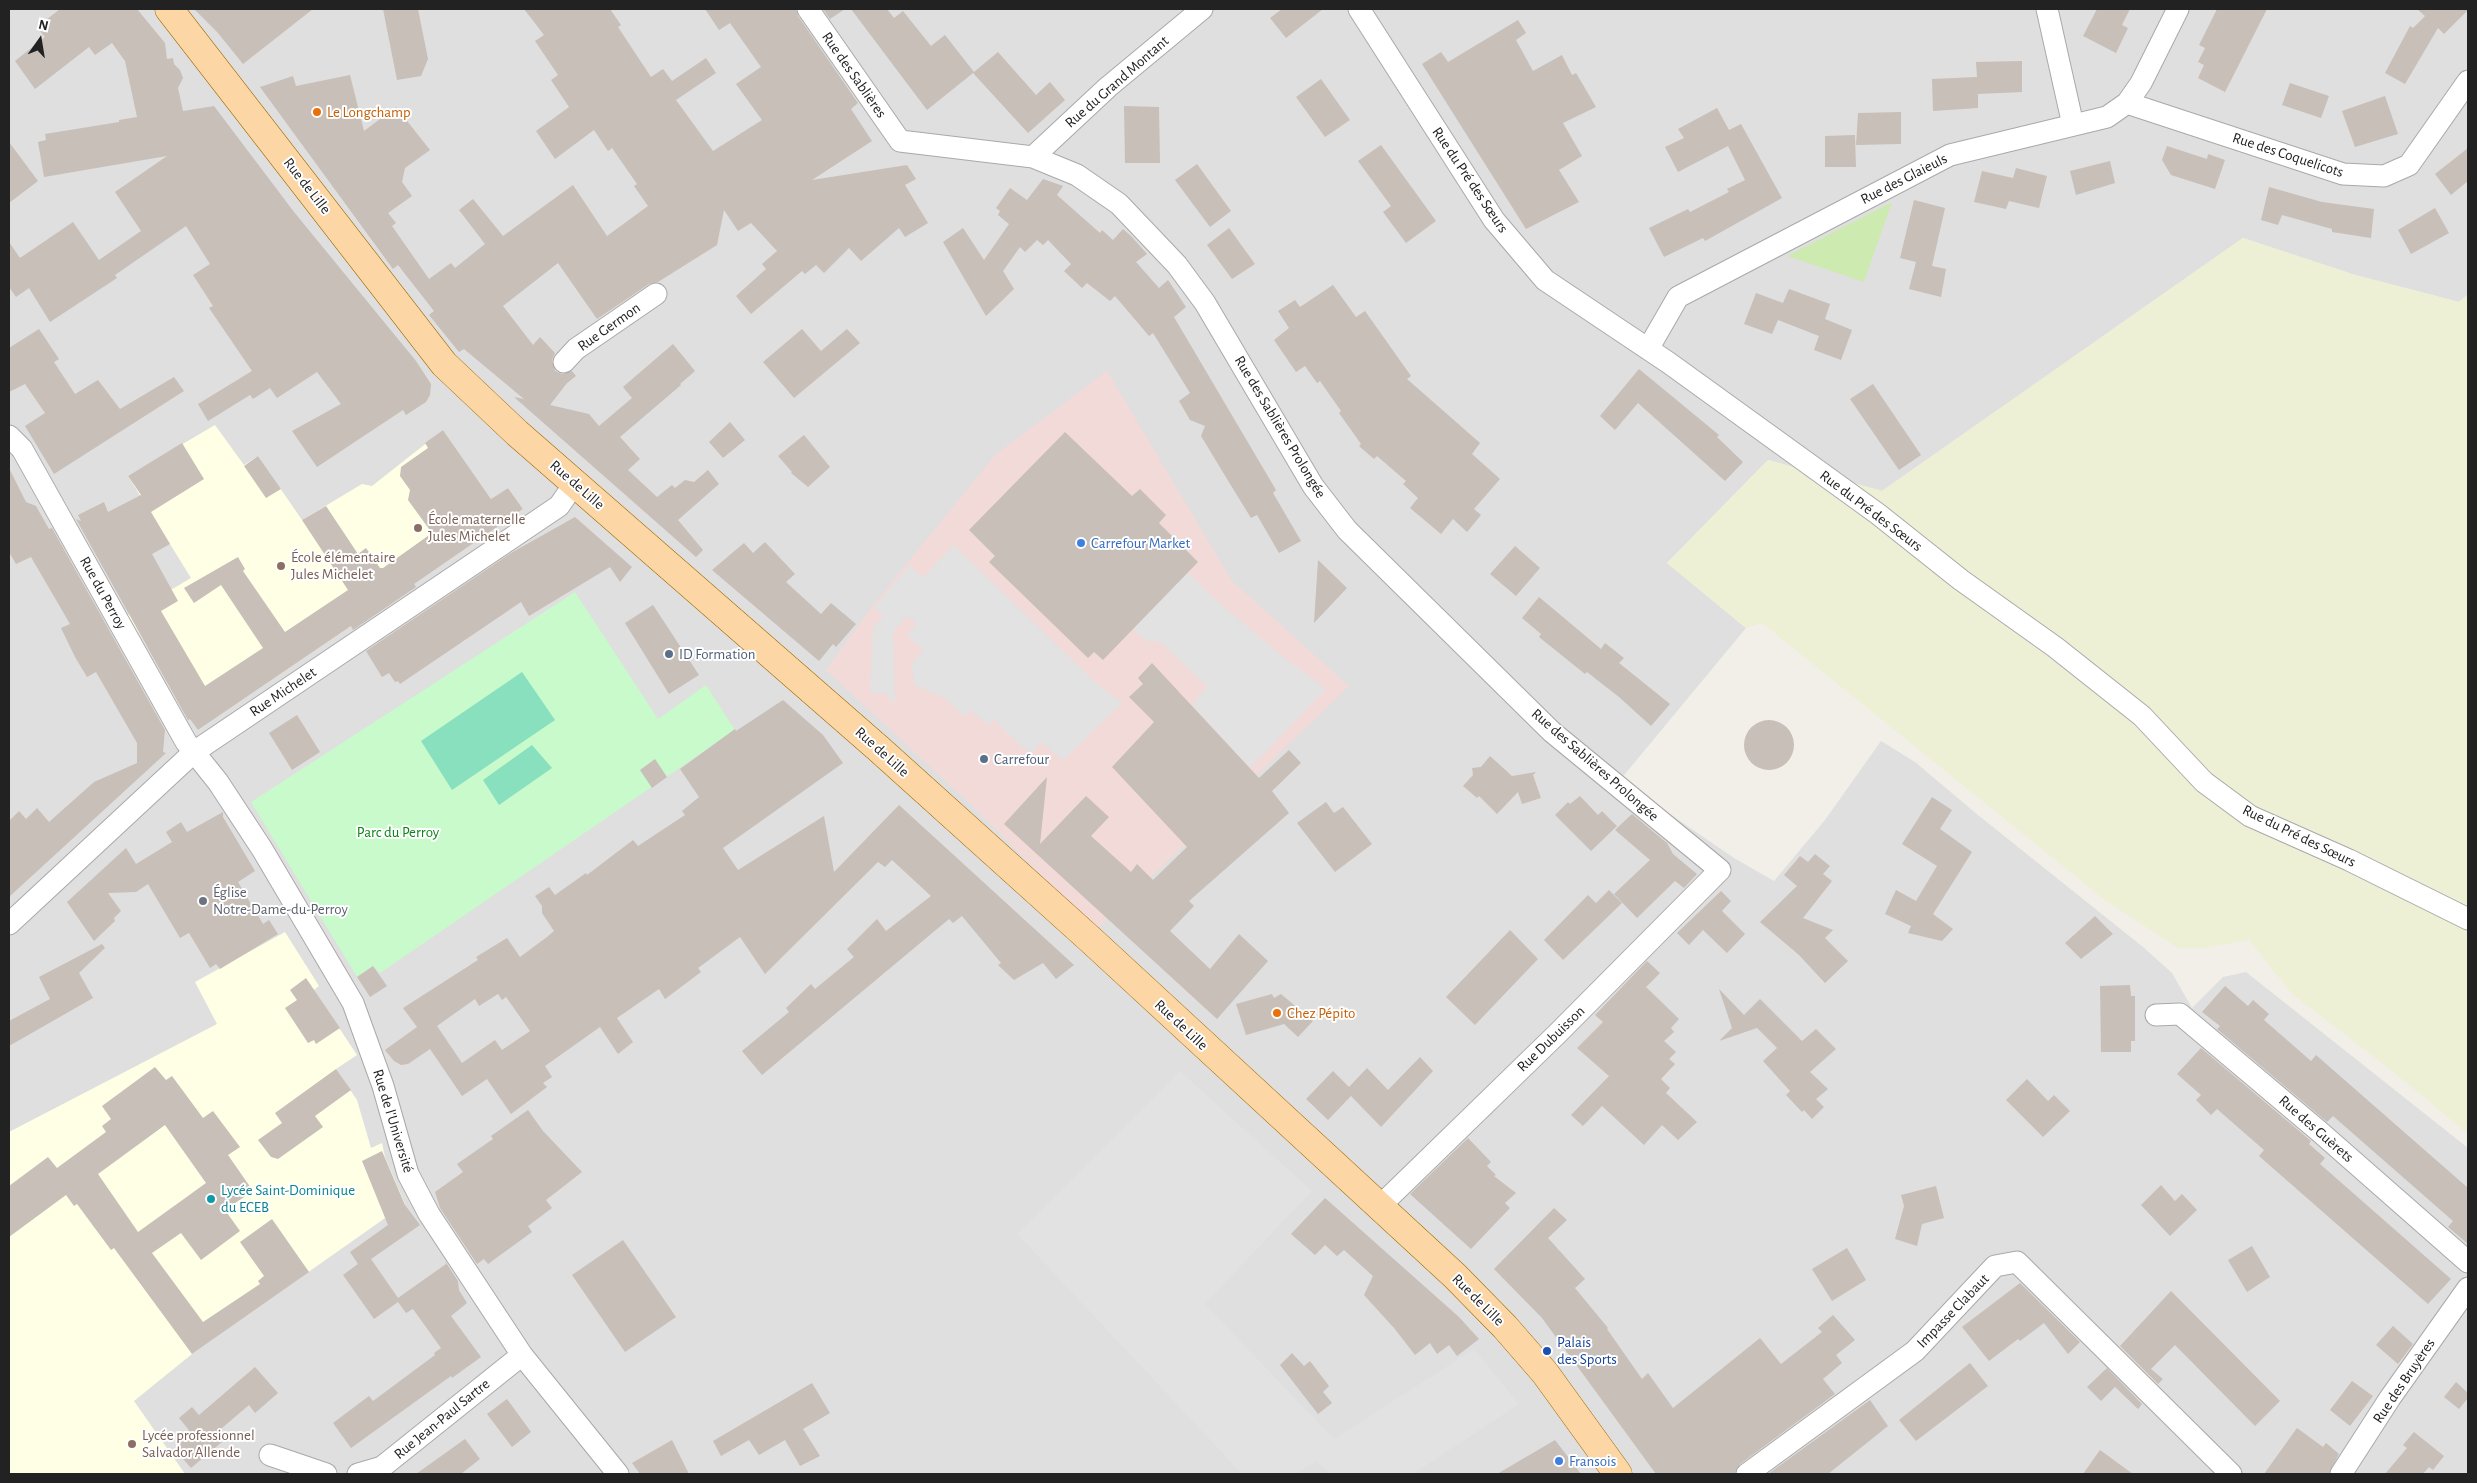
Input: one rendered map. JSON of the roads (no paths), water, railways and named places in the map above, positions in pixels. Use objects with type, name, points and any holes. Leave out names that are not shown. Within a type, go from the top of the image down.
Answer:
[{"type":"main road","name":"Rue de Lille","points":[[169,9],[444,364],[575,483],[879,749],[1092,941],[1380,1206],[1505,1326],[1545,1373],[1618,1474]]},
{"type":"street","name":"Rue des Sablières","points":[[808,9],[900,141]]},
{"type":"street","name":"Rue du Grand Montant","points":[[1033,157],[1108,87],[1202,9]]},
{"type":"street","name":"Rue du Pré des Sœurs","points":[[1359,9],[1494,220],[1546,280],[1648,348],[1878,514],[1961,580],[2055,647],[2142,716],[2204,782],[2250,816],[2349,860],[2468,920]]},
{"type":"street","points":[[2047,9],[2073,125]]},
{"type":"street","name":"Rue des Glaieuls","points":[[1648,348],[1678,297],[1693,287],[1950,155],[2107,117],[2126,103],[2141,83],[2178,9]]},
{"type":"street","name":"Rue des Coquelicots","points":[[2126,103],[2343,174],[2384,176],[2409,165],[2429,140],[2468,81]]},
{"type":"street","name":"Rue des Sablières Prolongée","points":[[900,141],[1033,157],[1077,175],[1119,204],[1177,265],[1205,303],[1313,486],[1347,530],[1552,732],[1720,870]]},
{"type":"street","name":"Rue Germon","points":[[564,362],[576,349],[656,294]]},
{"type":"street","name":"Rue du Perroy","points":[[9,436],[22,449],[186,742],[194,752]]},
{"type":"street","name":"Rue Michelet","points":[[9,924],[194,752],[559,506],[575,483]]},
{"type":"street","name":"Rue de l'Université","points":[[194,752],[262,849],[353,1003],[383,1086],[408,1174],[429,1214],[522,1355],[618,1474]]},
{"type":"street","name":"Rue Dubuisson","points":[[1380,1206],[1557,1034],[1720,870]]},
{"type":"street","name":"Rue des Guèrets","points":[[2156,1015],[2180,1014],[2320,1132],[2468,1262]]},
{"type":"street","name":"Impasse Clabaut","points":[[1747,1474],[1914,1351],[1996,1266],[2016,1262],[2231,1474]]},
{"type":"street","name":"Rue des Bruyères","points":[[2341,1474],[2390,1398],[2468,1288]]},
{"type":"street","name":"Rue Jean-Paul Sartre","points":[[358,1474],[382,1467],[522,1355]]},
{"type":"street","points":[[270,1455],[326,1474]]},
{"type":"place","name":"Le Longchamp","points":[[317,112]]},
{"type":"place","name":"École maternelle Jules Michelet","points":[[418,528]]},
{"type":"place","name":"Carrefour Market","points":[[1081,543]]},
{"type":"place","name":"École élémentaire Jules Michelet","points":[[281,566]]},
{"type":"place","name":"ID Formation","points":[[669,654]]},
{"type":"place","name":"Carrefour","points":[[984,759]]},
{"type":"place","name":"Église Notre-Dame-du-Perroy","points":[[203,901]]},
{"type":"place","name":"Chez Pépito","points":[[1277,1013]]},
{"type":"place","name":"Lycée Saint-Dominique du ECEB","points":[[211,1199]]},
{"type":"place","name":"Palais des Sports","points":[[1547,1351]]},
{"type":"place","name":"Lycée professionnel Salvador Allende","points":[[132,1444]]},
{"type":"place","name":"Fransois","points":[[1559,1461]]},
{"type":"park label","name":"Parc du Perroy","points":[[398,832]]}]
